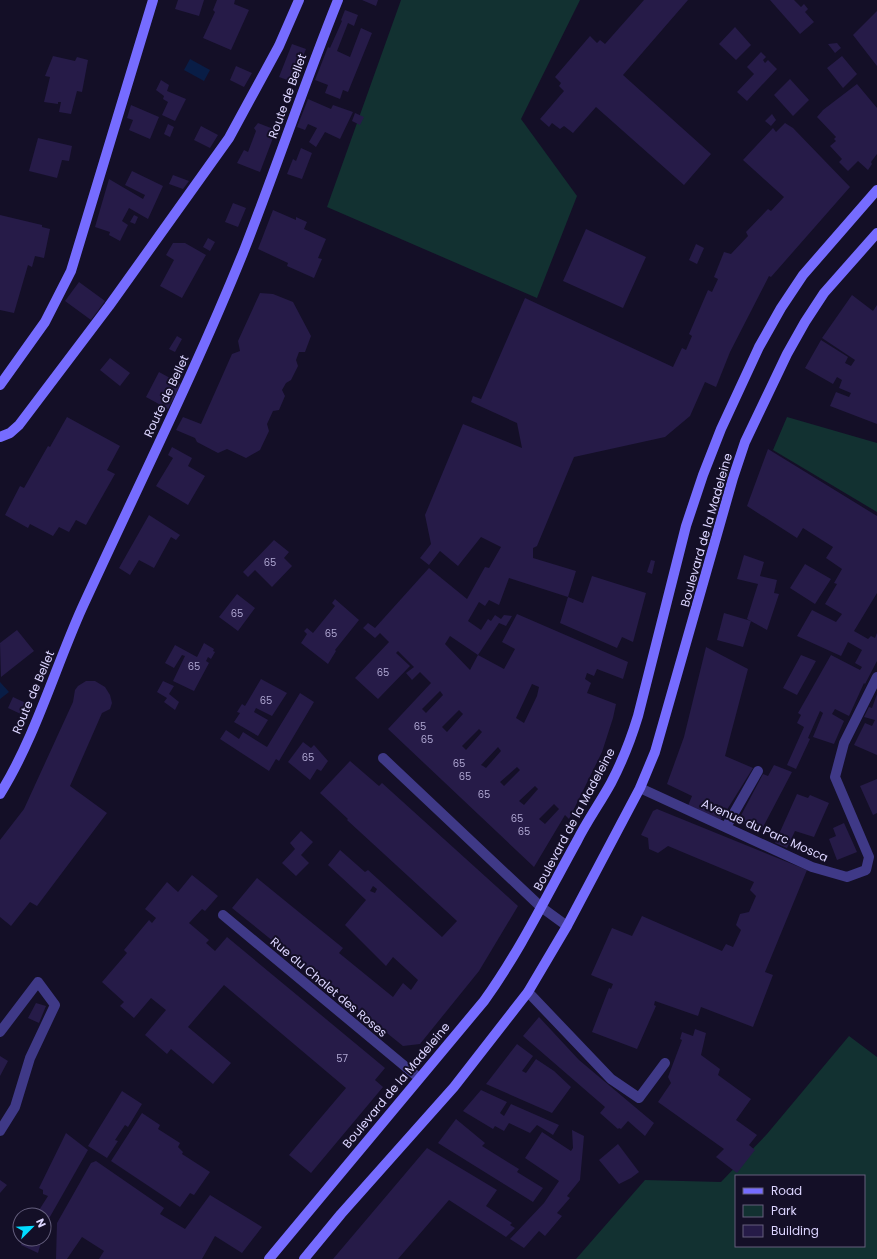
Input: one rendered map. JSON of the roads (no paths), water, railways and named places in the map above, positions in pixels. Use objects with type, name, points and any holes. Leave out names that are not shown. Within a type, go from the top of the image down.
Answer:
[{"type":"street","points":[[0,385],[45,322],[71,271],[153,0]]},
{"type":"street","name":"Route de Bellet","points":[[0,437],[10,433],[19,425],[109,306],[229,138],[279,46],[299,0]]},
{"type":"street","name":"Route de Bellet","points":[[0,794],[24,748],[81,610],[196,363],[244,248],[338,0]]},
{"type":"street","name":"Boulevard de la Madeleine","points":[[269,1259],[484,1001],[503,975],[610,783],[631,739],[685,532],[698,490],[721,429],[759,347],[781,308],[804,275],[877,190]]},
{"type":"street","name":"Boulevard de la Madeleine","points":[[304,1259],[341,1214],[454,1087],[528,992],[567,926],[640,788],[655,752],[733,478],[746,442],[787,354],[805,322],[824,293],[877,233]]},
{"type":"street","name":"Avenue du Parc Mosca","points":[[640,788],[812,867],[846,877],[866,870],[869,857],[835,777],[844,743],[877,677]]},
{"type":"street","points":[[383,758],[541,907],[567,926]]},
{"type":"street","points":[[726,827],[758,771]]},
{"type":"street","name":"Rue du Chalet des Roses","points":[[223,915],[419,1078]]},
{"type":"street","points":[[0,1032],[38,982],[55,1005],[30,1058],[15,1107],[0,1131]]},
{"type":"street","points":[[528,992],[611,1079],[639,1098],[665,1063]]},
{"type":"water","points":[[190,59],[210,70],[204,81],[184,70]]},
{"type":"water","points":[[0,682],[9,692],[0,699]]}]
